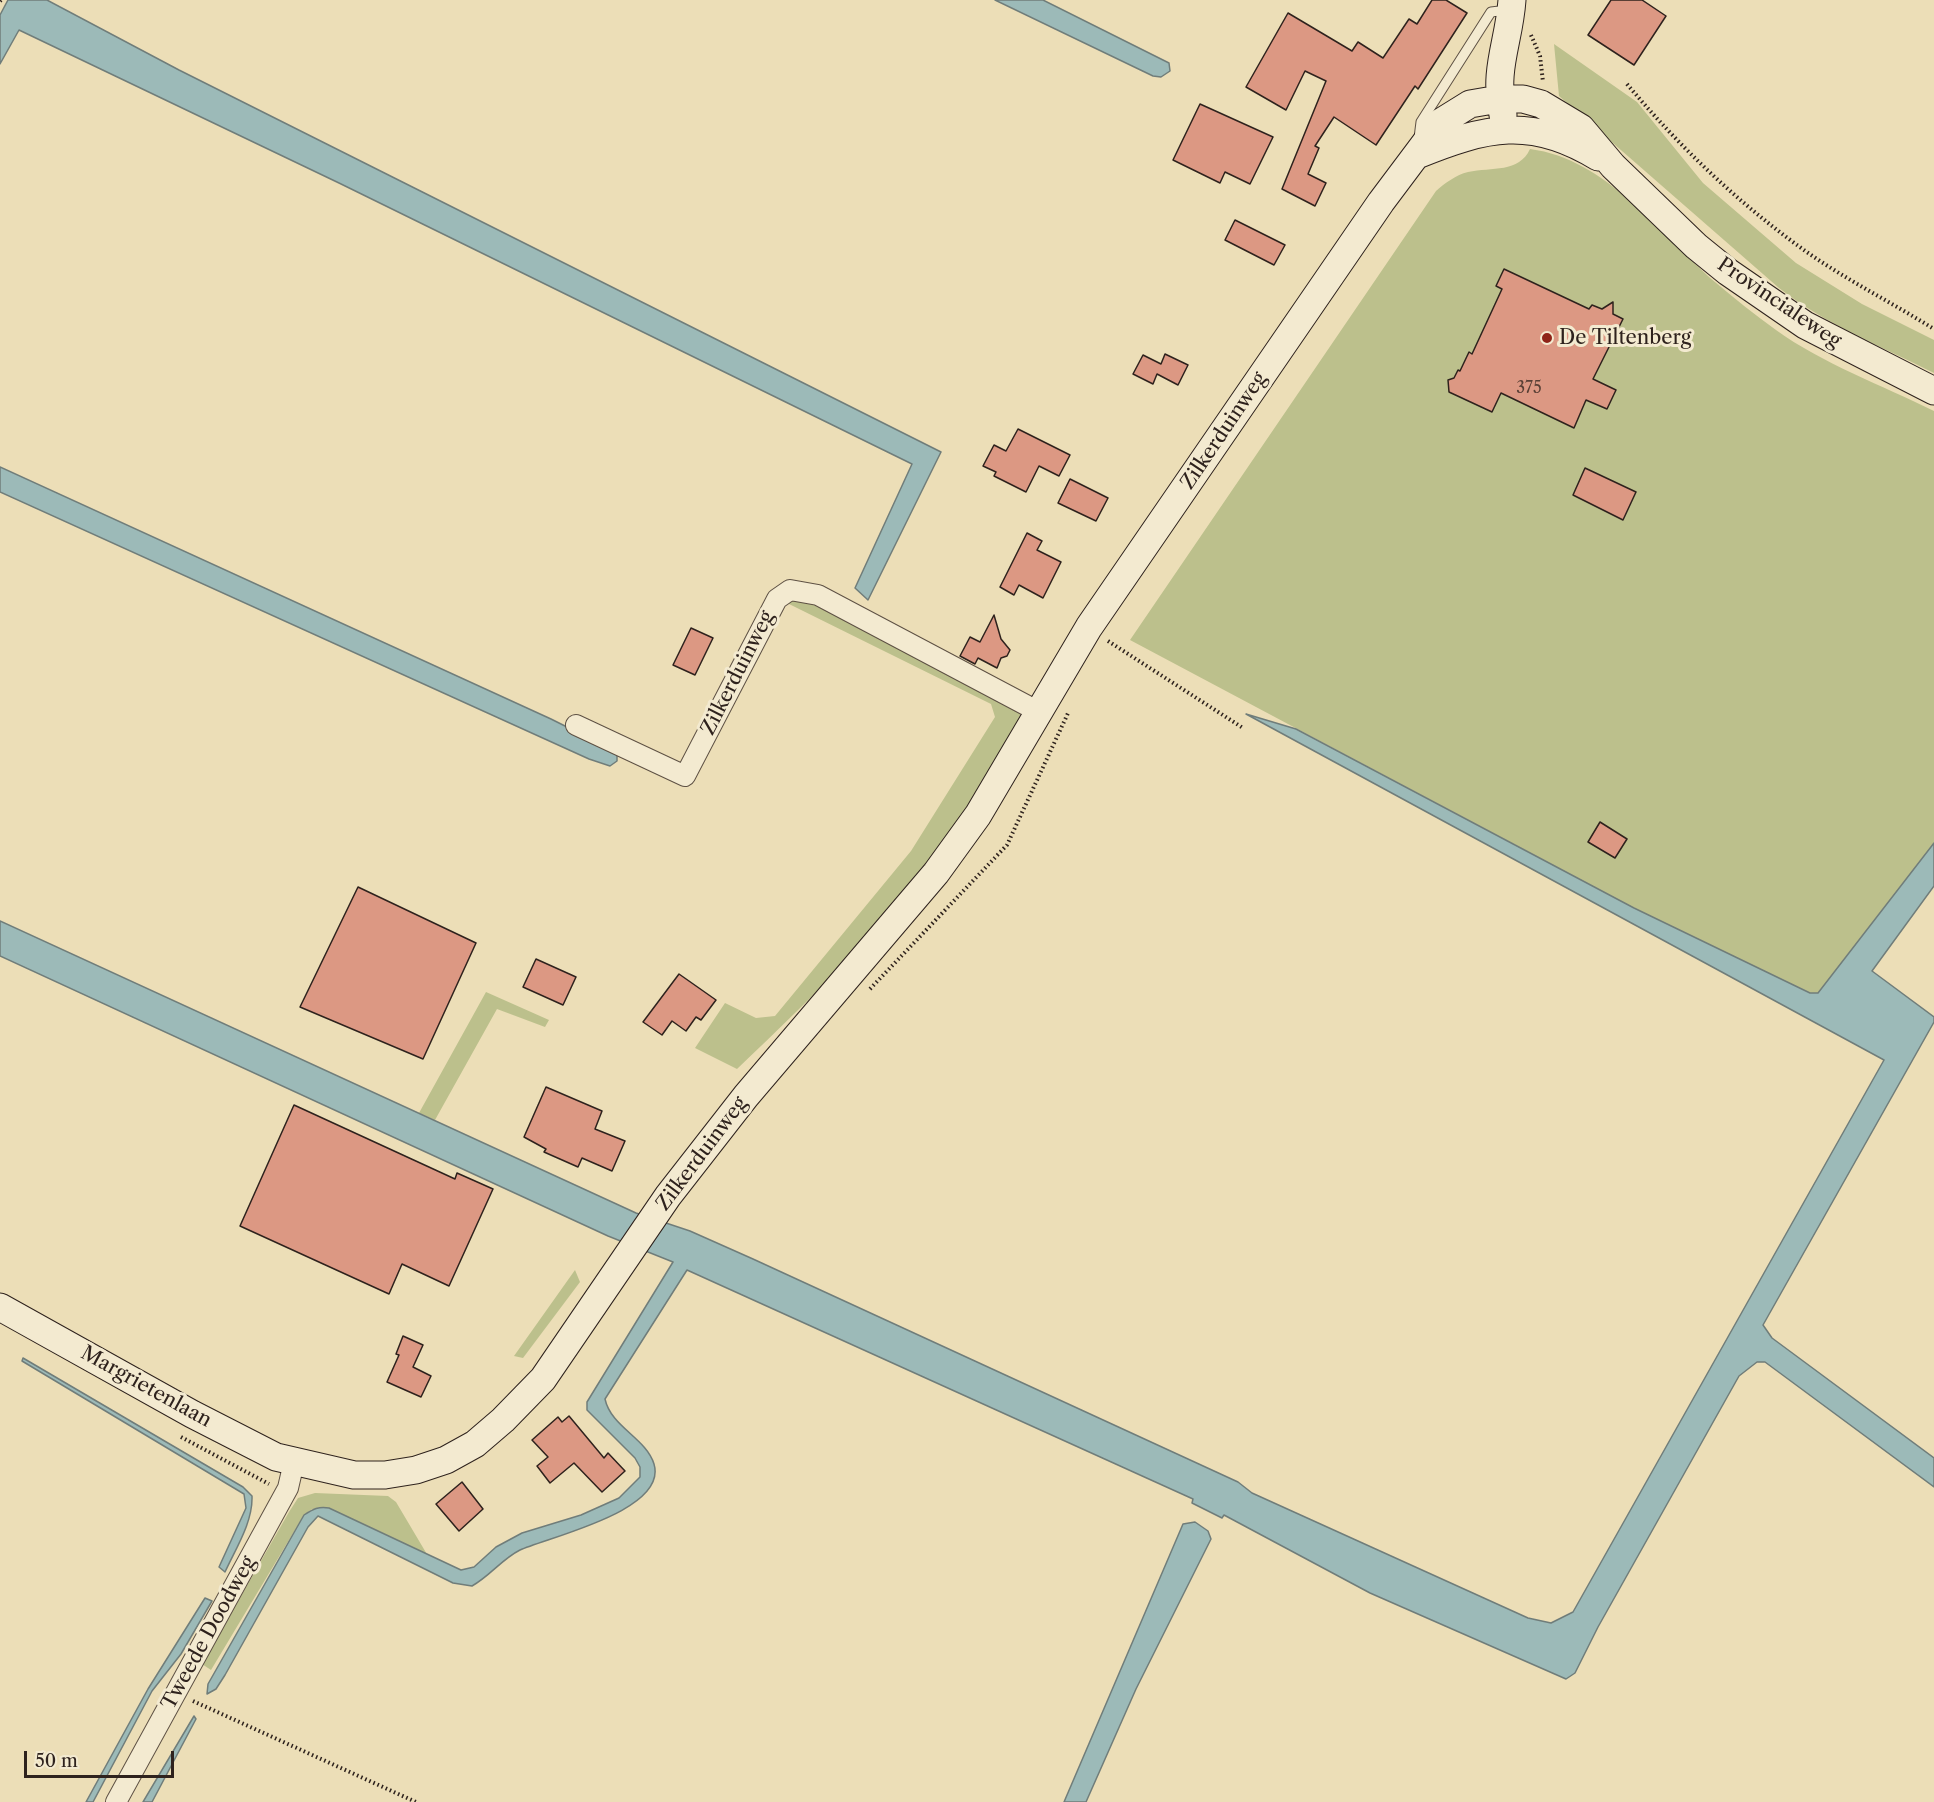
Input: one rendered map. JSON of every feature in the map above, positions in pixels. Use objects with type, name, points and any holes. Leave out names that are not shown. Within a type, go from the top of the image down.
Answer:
[{"type":"main road","points":[[1417,155],[1479,132],[1505,128],[1507,99],[1500,59],[1512,4]]},
{"type":"main road","name":"Zilkerduinweg","points":[[294,1462],[354,1475],[385,1475],[416,1470],[446,1460],[475,1444],[503,1420],[543,1379],[656,1214],[746,1096],[936,873],[978,815],[1041,713],[1089,627],[1381,202],[1441,122],[1470,104],[1507,99]]},
{"type":"main road","name":"Provincialeweg","points":[[1507,99],[1541,104],[1581,128],[1613,166],[1696,246],[1762,297],[1852,351],[1934,391]]},
{"type":"main road","name":"Provincialeweg","points":[[1505,128],[1550,135],[1613,166]]},
{"type":"main road","name":"Margrietenlaan","points":[[0,1307],[192,1414],[276,1457],[294,1462]]},
{"type":"street","name":"Zilkerduinweg","points":[[576,725],[685,776],[777,599],[790,590],[818,595],[1041,713]]},
{"type":"street","name":"Tweede Doodweg","points":[[116,1802],[288,1488],[294,1462]]},
{"type":"lane","points":[[1417,155],[1421,122],[1491,12],[1512,4]]},
{"type":"path","points":[[1627,84],[1657,120],[1715,180],[1798,246],[1934,329]]},
{"type":"path","points":[[1089,627],[1244,728]]},
{"type":"path","points":[[176,1693],[416,1802]]},
{"type":"green space","points":[[1554,44],[1637,102],[1703,183],[1796,263],[1862,304],[1934,340],[1934,373],[1835,324],[1779,288],[1559,96]]},
{"type":"green space","points":[[1530,149],[1558,156],[1584,167],[1608,183],[1653,221],[1715,282],[1760,319],[1794,342],[1833,364],[1934,411],[1934,843],[1818,994],[1810,993],[1634,908],[1130,640],[1436,191],[1464,173],[1512,166],[1525,157]]},
{"type":"green space","points":[[803,596],[1013,703],[1021,716],[971,807],[939,853],[857,950],[737,1069],[695,1048],[725,1003],[756,1018],[775,1016],[911,851],[995,717],[991,704],[787,603]]},
{"type":"green space","points":[[486,992],[549,1020],[545,1027],[497,1009],[435,1120],[419,1113]]},
{"type":"green space","points":[[575,1270],[580,1282],[523,1358],[514,1356]]},
{"type":"green space","points":[[315,1493],[388,1496],[396,1502],[428,1556],[325,1509],[312,1509],[304,1515],[211,1670],[202,1664],[289,1512],[298,1498]]},
{"type":"water","points":[[8,0],[47,0],[179,70],[941,452],[868,600],[855,588],[912,464],[339,183],[19,30],[0,64],[0,15]]},
{"type":"water","points":[[995,0],[1043,0],[1169,63],[1170,71],[1161,77],[1153,76]]},
{"type":"water","points":[[0,467],[551,719],[617,752],[617,761],[610,766],[589,759],[0,492]]},
{"type":"water","points":[[1246,714],[1296,729],[1634,908],[1810,993],[1818,993],[1934,843],[1934,886],[1872,971],[1934,1017],[1934,1022],[1763,1325],[1772,1338],[1934,1458],[1934,1487],[1765,1362],[1757,1362],[1739,1376],[1598,1627],[1575,1673],[1566,1679],[1370,1593],[1224,1515],[1222,1518],[1192,1503],[1193,1499],[687,1270],[605,1399],[614,1417],[644,1447],[654,1464],[653,1481],[643,1495],[603,1520],[520,1550],[472,1586],[453,1583],[318,1516],[308,1527],[225,1675],[216,1689],[207,1694],[208,1684],[304,1515],[313,1510],[322,1507],[329,1508],[461,1570],[474,1567],[496,1547],[522,1533],[581,1515],[619,1498],[640,1477],[640,1467],[635,1458],[587,1410],[587,1402],[673,1262],[608,1236],[0,956],[0,921],[636,1213],[690,1231],[753,1259],[1238,1482],[1252,1493],[1528,1618],[1551,1623],[1573,1612],[1884,1060]]},
{"type":"water","points":[[23,1358],[243,1487],[252,1496],[247,1525],[225,1572],[219,1567],[246,1508],[244,1494],[22,1361]]},
{"type":"water","points":[[1195,1522],[1208,1531],[1211,1539],[1136,1689],[1086,1802],[1064,1802],[1183,1524]]},
{"type":"water","points":[[205,1598],[212,1601],[181,1654],[152,1691],[93,1802],[86,1802],[148,1689]]},
{"type":"water","points":[[194,1716],[196,1719],[152,1802],[143,1802]]},
{"type":"building","points":[[1432,0],[1446,0],[1467,13],[1418,89],[1415,86],[1376,145],[1334,117],[1315,146],[1319,148],[1308,174],[1326,183],[1315,206],[1282,189],[1326,81],[1305,71],[1286,110],[1246,87],[1288,13],[1352,51],[1358,42],[1383,58],[1409,19],[1417,24]]},
{"type":"building","points":[[1611,0],[1642,0],[1666,16],[1634,65],[1588,35]]},
{"type":"building","points":[[1200,104],[1273,137],[1250,184],[1225,172],[1220,183],[1173,160]]},
{"type":"building","points":[[1235,220],[1285,245],[1274,265],[1225,240]]},
{"type":"building","name":"De Tiltenberg","points":[[1504,269],[1589,309],[1592,305],[1602,309],[1613,302],[1613,314],[1623,319],[1593,379],[1616,390],[1607,409],[1586,400],[1574,428],[1501,393],[1492,412],[1449,392],[1448,380],[1454,378],[1458,370],[1460,371],[1469,352],[1472,354],[1502,289],[1496,286]]},
{"type":"building","points":[[1165,354],[1188,365],[1178,385],[1157,374],[1153,384],[1133,374],[1143,355],[1161,364]]},
{"type":"building","points":[[1018,429],[1070,455],[1059,476],[1039,466],[1026,492],[994,476],[996,472],[983,466],[994,445],[1006,451]]},
{"type":"building","points":[[1585,468],[1636,492],[1623,520],[1573,495]]},
{"type":"building","points":[[1070,479],[1108,498],[1096,521],[1058,503]]},
{"type":"building","points":[[1027,533],[1042,541],[1037,550],[1061,562],[1043,598],[1019,585],[1014,595],[1000,587]]},
{"type":"building","points":[[994,615],[1001,639],[1010,650],[1007,656],[1001,658],[997,668],[978,658],[975,664],[960,656],[970,637],[980,642]]},
{"type":"building","points":[[691,628],[713,638],[695,675],[673,665]]},
{"type":"building","points":[[1600,822],[1627,839],[1615,858],[1588,842]]},
{"type":"building","points":[[358,887],[476,943],[423,1059],[300,1007]]},
{"type":"building","points":[[536,959],[576,977],[563,1005],[523,987]]},
{"type":"building","points":[[679,974],[716,1000],[701,1020],[696,1017],[686,1031],[672,1021],[662,1035],[643,1022]]},
{"type":"building","points":[[546,1087],[602,1111],[595,1129],[625,1141],[612,1171],[582,1158],[578,1167],[544,1152],[546,1149],[524,1137]]},
{"type":"building","points":[[294,1105],[455,1179],[457,1173],[493,1189],[449,1286],[402,1264],[389,1294],[240,1226]]},
{"type":"building","points":[[403,1336],[423,1345],[413,1367],[431,1376],[421,1397],[387,1382],[399,1355],[396,1354]]},
{"type":"building","points":[[569,1416],[604,1458],[608,1453],[625,1471],[602,1492],[574,1463],[550,1483],[537,1466],[548,1457],[532,1440],[558,1417],[562,1422]]},
{"type":"building","points":[[462,1482],[483,1509],[459,1531],[436,1504]]},
{"type":"place","name":"De Tiltenberg","points":[[1547,338]]}]
